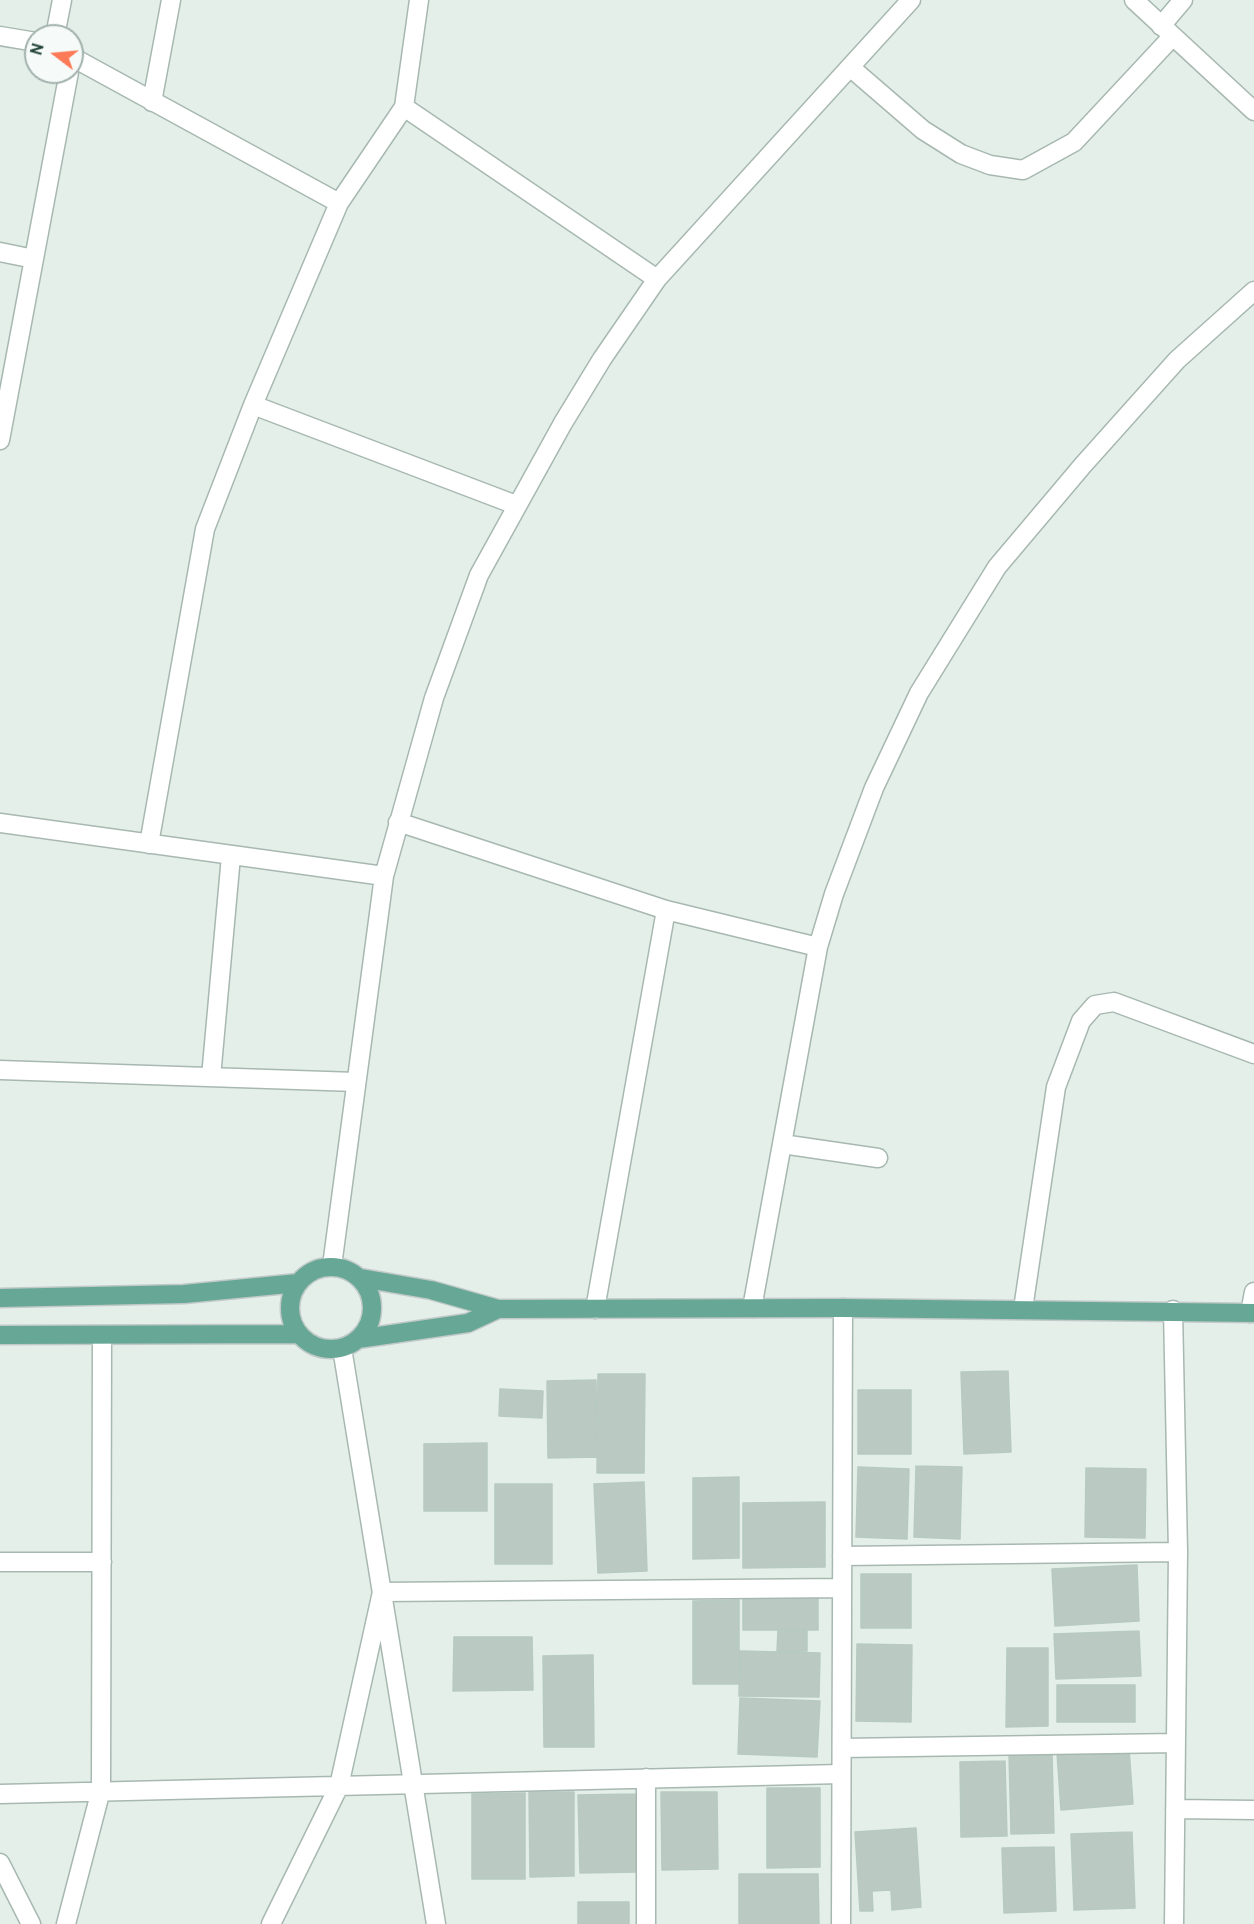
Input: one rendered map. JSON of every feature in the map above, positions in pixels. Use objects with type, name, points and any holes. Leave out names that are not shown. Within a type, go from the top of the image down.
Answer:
[{"type":"main road","points":[[350,1344],[369,1326],[373,1309],[370,1292],[361,1278],[348,1269],[332,1266],[319,1267],[298,1283],[291,1300],[291,1317],[298,1334],[311,1344],[326,1349],[468,1323],[498,1309]]},
{"type":"main road","points":[[361,1278],[431,1290],[498,1309],[843,1308],[1173,1310],[1252,1313]]},
{"type":"main road","points":[[0,1298],[184,1294],[298,1283]]},
{"type":"main road","points":[[0,1335],[298,1334]]},
{"type":"street","points":[[57,24],[62,0]]},
{"type":"street","points":[[152,102],[171,0]]},
{"type":"street","points":[[149,844],[205,529],[253,405],[339,203],[404,107],[419,0]]},
{"type":"street","points":[[332,1266],[384,876],[434,698],[480,575],[516,505],[602,359],[657,279],[911,0]]},
{"type":"street","points":[[1134,0],[1254,111]]},
{"type":"street","points":[[850,67],[923,130],[961,154],[990,165],[1023,170],[1074,142],[1167,31],[1183,0]]},
{"type":"street","points":[[0,36],[24,40]]},
{"type":"street","points":[[84,64],[339,203]]},
{"type":"street","points":[[0,440],[67,84]]},
{"type":"street","points":[[404,107],[657,279]]},
{"type":"street","points":[[0,252],[34,259]]},
{"type":"street","points":[[752,1308],[818,947],[834,894],[879,777],[919,693],[997,567],[1083,465],[1177,360],[1254,291]]},
{"type":"street","points":[[253,405],[516,505]]},
{"type":"street","points":[[398,822],[666,910],[818,947]]},
{"type":"street","points":[[0,823],[384,876]]},
{"type":"street","points":[[211,1077],[231,856]]},
{"type":"street","points":[[595,1309],[666,910]]},
{"type":"street","points":[[1023,1309],[1056,1087],[1081,1021],[1095,1005],[1114,1002],[1254,1054]]},
{"type":"street","points":[[0,1070],[356,1082]]},
{"type":"street","points":[[782,1144],[878,1158]]},
{"type":"street","points":[[1252,1313],[1254,1292]]},
{"type":"street","points":[[841,1924],[843,1308]]},
{"type":"street","points":[[1173,1310],[1178,1552],[1174,1924]]},
{"type":"street","points":[[66,1924],[101,1790],[102,1335]]},
{"type":"street","points":[[350,1344],[382,1592],[436,1924]]},
{"type":"street","points":[[842,1556],[1178,1552]]},
{"type":"street","points":[[0,1562],[102,1562]]},
{"type":"street","points":[[382,1592],[842,1588]]},
{"type":"street","points":[[271,1924],[339,1786],[382,1592]]},
{"type":"street","points":[[842,1748],[1176,1743]]},
{"type":"street","points":[[0,1794],[841,1774]]},
{"type":"street","points":[[645,1778],[646,1924]]},
{"type":"street","points":[[1175,1809],[1254,1810]]},
{"type":"street","points":[[0,1863],[31,1924]]},
{"type":"building","points":[[1008,1371],[1011,1452],[964,1454],[961,1372]]},
{"type":"building","points":[[598,1374],[645,1374],[644,1473],[597,1473]]},
{"type":"building","points":[[596,1380],[597,1457],[548,1458],[547,1381]]},
{"type":"building","points":[[500,1389],[543,1391],[542,1418],[499,1416]]},
{"type":"building","points":[[858,1390],[911,1390],[911,1454],[858,1454]]},
{"type":"building","points":[[487,1443],[487,1511],[424,1511],[424,1444]]},
{"type":"building","points":[[916,1466],[962,1467],[960,1539],[914,1537]]},
{"type":"building","points":[[858,1467],[909,1469],[907,1539],[856,1537]]},
{"type":"building","points":[[1086,1468],[1146,1469],[1145,1538],[1085,1537]]},
{"type":"building","points":[[739,1477],[739,1558],[693,1559],[693,1478]]},
{"type":"building","points":[[644,1482],[647,1571],[598,1573],[594,1484]]},
{"type":"building","points":[[495,1484],[552,1484],[552,1564],[495,1564]]},
{"type":"building","points":[[825,1502],[825,1567],[743,1568],[743,1503]]},
{"type":"building","points":[[1137,1565],[1139,1621],[1055,1626],[1052,1569]]},
{"type":"building","points":[[861,1574],[911,1574],[911,1628],[861,1628]]},
{"type":"building","points":[[818,1596],[818,1630],[743,1630],[743,1597]]},
{"type":"building","points":[[739,1600],[739,1684],[693,1684],[693,1601]]},
{"type":"building","points":[[778,1630],[807,1631],[807,1651],[777,1651]]},
{"type":"building","points":[[1139,1631],[1141,1676],[1056,1679],[1054,1634]]},
{"type":"building","points":[[454,1637],[532,1637],[533,1690],[453,1691]]},
{"type":"building","points":[[857,1644],[912,1645],[911,1722],[856,1721]]},
{"type":"building","points":[[1007,1648],[1048,1648],[1048,1726],[1006,1727]]},
{"type":"building","points":[[740,1651],[820,1653],[819,1697],[739,1696]]},
{"type":"building","points":[[593,1655],[594,1747],[544,1747],[543,1656]]},
{"type":"building","points":[[1057,1685],[1135,1685],[1135,1722],[1057,1722]]},
{"type":"building","points":[[740,1698],[820,1701],[817,1757],[738,1754]]},
{"type":"building","points":[[1129,1748],[1133,1804],[1061,1810],[1057,1753]]},
{"type":"building","points":[[1052,1753],[1054,1833],[1011,1834],[1009,1754]]},
{"type":"building","points":[[1005,1761],[1007,1836],[961,1837],[960,1762]]},
{"type":"building","points":[[767,1788],[820,1788],[820,1867],[767,1868]]},
{"type":"building","points":[[529,1792],[574,1792],[574,1876],[530,1877]]},
{"type":"building","points":[[661,1792],[717,1792],[718,1869],[662,1870]]},
{"type":"building","points":[[525,1793],[525,1879],[472,1879],[472,1794]]},
{"type":"building","points":[[635,1794],[637,1872],[580,1873],[578,1795]]},
{"type":"building","points":[[916,1828],[921,1907],[892,1910],[891,1890],[872,1891],[873,1911],[860,1911],[855,1832]]},
{"type":"building","points":[[1132,1832],[1135,1908],[1074,1910],[1071,1834]]},
{"type":"building","points":[[1054,1847],[1056,1911],[1004,1913],[1002,1848]]},
{"type":"building","points":[[739,1874],[818,1874],[819,1924],[739,1924]]},
{"type":"building","points":[[578,1902],[629,1902],[629,1924],[578,1924]]}]
